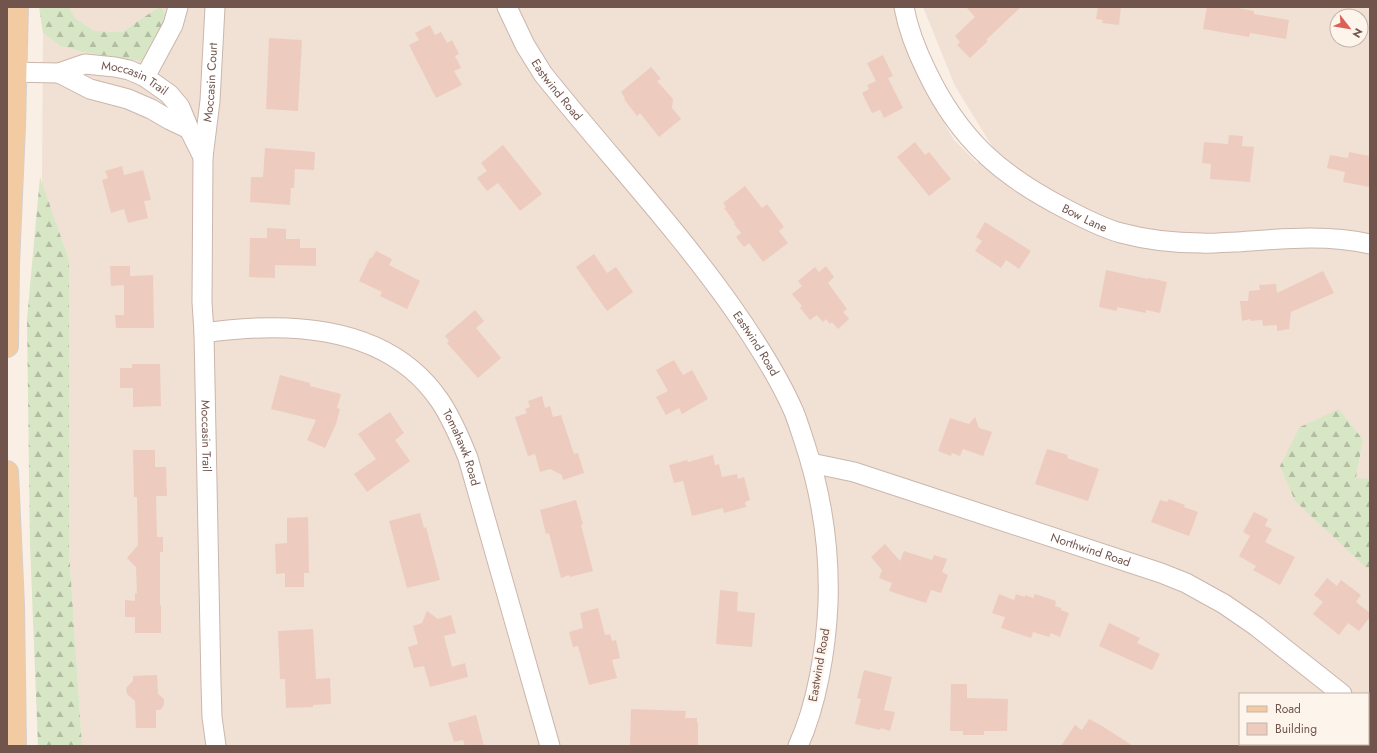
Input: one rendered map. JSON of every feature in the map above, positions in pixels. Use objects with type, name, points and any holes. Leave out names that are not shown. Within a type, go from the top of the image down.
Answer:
[{"type":"main road","points":[[7,346],[11,72],[17,7]]},
{"type":"main road","points":[[7,472],[13,605],[16,746]]},
{"type":"street","points":[[146,77],[173,25],[178,7]]},
{"type":"street","name":"Moccasin Court","points":[[203,158],[210,101],[214,7]]},
{"type":"street","name":"Eastwind Road","points":[[507,7],[525,45],[543,74],[679,236],[748,329],[776,375],[794,413],[811,463],[820,497],[825,527],[829,577],[827,626],[816,691],[804,742]]},
{"type":"street","name":"Bow Lane","points":[[904,7],[923,63],[938,95],[962,130],[980,151],[1010,175],[1053,202],[1089,221],[1120,233],[1151,240],[1203,243],[1315,238],[1357,241],[1370,244]]},
{"type":"street","name":"Moccasin Trail","points":[[11,72],[59,73],[85,64],[115,66],[146,77],[169,94],[180,107],[189,130],[203,158],[202,302],[204,333],[212,717],[216,746]]},
{"type":"street","name":"Moccasin Trail","points":[[59,73],[90,89],[128,99],[151,109],[189,130]]},
{"type":"street","name":"Tomahawk Road","points":[[204,333],[228,330],[274,328],[308,329],[337,334],[370,345],[394,358],[429,388],[439,400],[455,427],[468,458],[550,746]]},
{"type":"street","name":"Northwind Road","points":[[811,463],[854,472],[1154,571],[1186,583],[1224,604],[1256,626],[1341,693]]},
{"type":"shaded area","points":[[69,7],[159,7],[122,32],[94,31],[75,18]]},
{"type":"shaded area","points":[[161,7],[895,7],[918,77],[954,140],[977,163],[992,146],[955,86],[923,7],[1370,7],[1370,479],[1356,479],[1363,440],[1339,409],[1370,570],[1370,746],[82,746],[69,550],[69,260],[42,183],[43,33],[60,46],[88,53],[139,61],[167,17]]},
{"type":"green space","points":[[39,7],[69,7],[75,18],[94,31],[122,32],[159,7],[161,7],[167,17],[153,50],[140,61],[88,53],[60,46],[43,33]]},
{"type":"green space","points":[[40,177],[69,260],[69,550],[82,746],[38,746],[30,544],[27,319]]},
{"type":"green space","points":[[1339,409],[1363,440],[1356,478],[1370,479],[1370,571],[1295,501],[1280,466],[1300,427]]},
{"type":"building","points":[[966,7],[1021,7],[986,40],[988,41],[970,58],[957,45],[960,42],[955,36],[975,17]]},
{"type":"building","points":[[1098,7],[1121,7],[1119,25],[1102,23],[1103,20],[1096,19]]},
{"type":"building","points":[[1207,7],[1233,7],[1254,11],[1254,14],[1289,20],[1286,39],[1250,33],[1249,37],[1203,29]]},
{"type":"building","points":[[430,25],[435,35],[441,32],[447,43],[452,40],[459,54],[455,56],[461,68],[454,71],[462,85],[436,98],[409,45],[419,40],[415,33]]},
{"type":"building","points":[[269,38],[302,40],[298,111],[266,109]]},
{"type":"building","points":[[883,55],[893,76],[888,78],[903,108],[884,118],[880,110],[872,113],[862,93],[869,89],[867,85],[876,81],[867,63]]},
{"type":"building","points":[[651,67],[661,79],[657,81],[673,99],[672,108],[681,119],[659,137],[640,113],[637,116],[624,99],[625,98],[621,92]]},
{"type":"building","points":[[1229,135],[1243,136],[1242,146],[1254,147],[1250,182],[1210,179],[1211,164],[1202,163],[1204,142],[1228,144]]},
{"type":"building","points":[[915,142],[925,155],[929,152],[951,179],[929,196],[897,157]]},
{"type":"building","points":[[503,145],[542,194],[520,211],[498,183],[487,191],[477,178],[487,171],[481,163]]},
{"type":"building","points":[[265,148],[315,152],[314,170],[295,169],[294,188],[291,188],[290,205],[250,202],[251,177],[263,177]]},
{"type":"building","points":[[1349,152],[1370,156],[1370,187],[1343,182],[1345,172],[1327,168],[1330,155],[1348,158]]},
{"type":"building","points":[[122,166],[124,175],[143,170],[151,200],[144,201],[148,218],[128,223],[124,209],[111,213],[102,180],[108,178],[105,171]]},
{"type":"building","points":[[745,186],[762,208],[767,204],[784,227],[779,231],[788,243],[763,262],[749,243],[744,247],[736,237],[741,233],[724,208],[726,207],[723,203]]},
{"type":"building","points":[[985,222],[1031,251],[1019,269],[1006,260],[1001,268],[975,251],[982,241],[976,237]]},
{"type":"building","points":[[267,228],[286,229],[286,239],[300,239],[300,248],[316,248],[316,266],[275,265],[275,278],[249,277],[250,238],[267,238]]},
{"type":"building","points":[[376,251],[392,259],[389,265],[420,281],[407,309],[380,296],[382,292],[359,281],[370,258],[372,258]]},
{"type":"building","points":[[594,254],[607,273],[616,267],[633,292],[607,311],[576,267]]},
{"type":"building","points":[[110,266],[130,266],[130,276],[153,275],[154,328],[116,328],[115,315],[124,315],[124,285],[111,286]]},
{"type":"building","points":[[826,266],[834,277],[828,283],[847,309],[843,312],[849,319],[838,329],[832,322],[830,324],[826,319],[823,322],[817,315],[810,320],[800,308],[802,306],[792,294],[802,286],[798,281],[815,267],[819,272]]},
{"type":"building","points":[[1106,270],[1167,282],[1160,313],[1146,310],[1146,313],[1117,307],[1117,311],[1099,307]]},
{"type":"building","points":[[1323,271],[1334,293],[1291,312],[1289,329],[1277,331],[1277,325],[1263,326],[1262,320],[1250,321],[1250,319],[1242,321],[1240,301],[1248,301],[1249,291],[1260,290],[1259,285],[1276,284],[1277,293]]},
{"type":"building","points":[[475,310],[484,321],[476,328],[501,358],[478,378],[447,343],[449,341],[445,336]]},
{"type":"building","points":[[674,360],[683,375],[692,370],[708,399],[682,414],[679,408],[666,415],[656,397],[668,391],[656,370]]},
{"type":"building","points":[[132,364],[160,364],[161,406],[133,407],[133,388],[120,388],[120,368],[132,368]]},
{"type":"building","points":[[280,375],[310,383],[310,386],[341,394],[337,408],[340,409],[336,424],[325,448],[307,440],[316,420],[271,409]]},
{"type":"building","points":[[542,396],[545,408],[550,406],[553,417],[561,415],[574,454],[578,453],[584,473],[563,480],[562,475],[550,469],[540,472],[535,454],[528,456],[515,417],[527,413],[525,409],[530,407],[528,401]]},
{"type":"building","points":[[390,412],[404,433],[395,440],[410,461],[367,492],[354,474],[376,459],[358,434]]},
{"type":"building","points":[[975,417],[979,428],[992,432],[983,456],[963,449],[960,456],[952,453],[951,456],[938,451],[950,418],[969,424]]},
{"type":"building","points":[[1047,449],[1068,455],[1067,458],[1099,469],[1088,501],[1035,484]]},
{"type":"building","points":[[133,450],[155,450],[155,467],[166,467],[167,496],[156,496],[157,537],[163,537],[163,552],[160,552],[161,633],[135,633],[135,617],[125,617],[125,600],[135,601],[135,593],[137,593],[136,567],[127,558],[138,545],[137,497],[134,497]]},
{"type":"building","points":[[713,455],[715,465],[719,464],[722,477],[737,474],[738,479],[744,477],[750,500],[745,502],[746,507],[724,513],[723,508],[692,516],[683,481],[674,483],[669,465],[687,460],[688,462]]},
{"type":"building","points":[[1169,499],[1198,512],[1189,536],[1151,522],[1160,500],[1167,502]]},
{"type":"building","points":[[576,500],[583,524],[581,525],[593,571],[570,577],[569,575],[561,578],[549,533],[546,534],[540,510]]},
{"type":"building","points":[[1254,512],[1268,519],[1265,526],[1272,529],[1265,542],[1295,557],[1280,585],[1253,570],[1256,566],[1239,556],[1250,536],[1243,532]]},
{"type":"building","points":[[420,513],[424,528],[426,527],[440,580],[407,588],[389,521]]},
{"type":"building","points":[[308,517],[309,573],[304,573],[304,587],[285,587],[285,573],[276,574],[275,544],[287,543],[287,518]]},
{"type":"building","points":[[885,544],[900,561],[904,551],[932,560],[934,555],[947,559],[942,572],[948,575],[941,593],[931,590],[926,603],[889,591],[892,583],[879,578],[882,570],[871,557]]},
{"type":"building","points":[[1327,578],[1337,586],[1341,580],[1361,595],[1356,602],[1370,613],[1370,617],[1359,631],[1348,623],[1339,635],[1313,614],[1323,602],[1314,595]]},
{"type":"building","points":[[720,590],[738,592],[737,611],[755,613],[752,647],[716,644]]},
{"type":"building","points":[[999,594],[1014,600],[1016,594],[1033,598],[1035,594],[1056,601],[1055,606],[1069,613],[1060,637],[1051,633],[1049,637],[1033,632],[1031,638],[1001,628],[1005,617],[992,613]]},
{"type":"building","points":[[598,608],[605,635],[610,634],[612,641],[616,640],[620,658],[612,660],[617,678],[589,685],[578,646],[573,647],[569,632],[583,628],[580,613]]},
{"type":"building","points":[[427,611],[438,619],[451,615],[456,633],[444,636],[452,667],[465,663],[468,677],[430,687],[424,666],[414,668],[408,647],[418,644],[413,626],[422,623]]},
{"type":"building","points":[[1109,623],[1140,638],[1137,643],[1160,654],[1152,670],[1099,646]]},
{"type":"building","points":[[313,629],[316,679],[330,678],[331,704],[313,705],[313,707],[286,708],[285,679],[280,679],[278,631]]},
{"type":"building","points":[[864,670],[892,677],[884,710],[895,712],[890,731],[855,724],[861,699],[857,698]]},
{"type":"building","points":[[157,675],[158,694],[164,699],[164,705],[160,710],[156,710],[156,728],[136,728],[135,701],[127,694],[126,688],[133,681],[133,676]]},
{"type":"building","points":[[951,684],[967,684],[967,698],[1008,699],[1007,731],[984,731],[984,735],[963,735],[963,731],[950,731]]},
{"type":"building","points":[[631,709],[686,711],[685,718],[697,718],[698,746],[630,746]]},
{"type":"building","points":[[476,715],[484,746],[465,746],[463,740],[454,742],[448,723]]},
{"type":"building","points":[[1089,719],[1133,746],[1061,746],[1075,725],[1082,730]]}]
